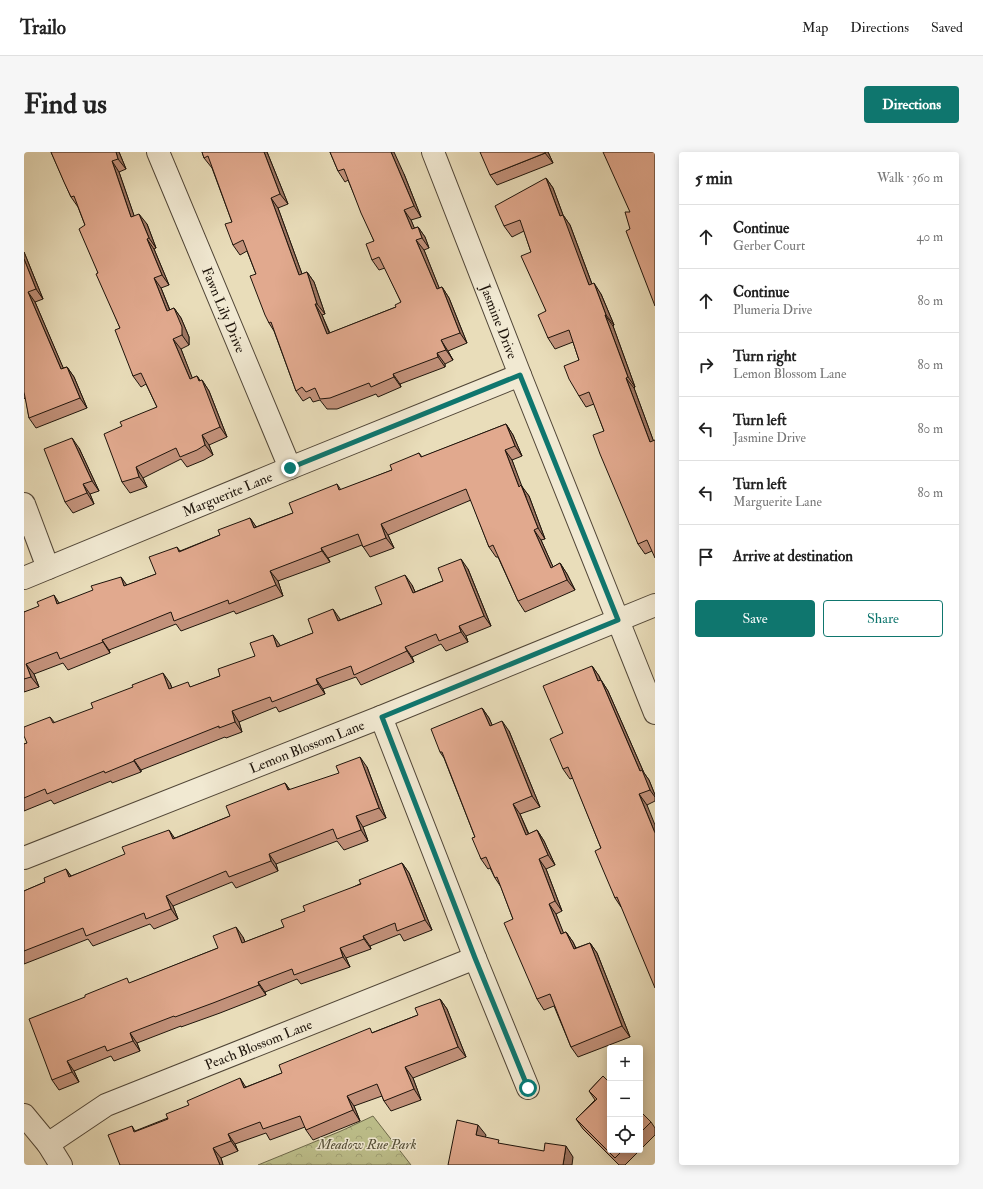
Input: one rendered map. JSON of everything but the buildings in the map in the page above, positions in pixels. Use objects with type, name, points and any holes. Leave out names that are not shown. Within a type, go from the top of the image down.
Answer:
[{"type":"street","name":"Fawn Lily Drive","points":[[158,152],[290,468]]},
{"type":"street","name":"Jasmine Drive","points":[[433,152],[655,713]]},
{"type":"street","name":"Marguerite Lane","points":[[24,578],[520,375]]},
{"type":"street","points":[[24,504],[48,568]]},
{"type":"street","name":"Lemon Blossom Lane","points":[[24,858],[382,717],[655,605]]},
{"type":"street","points":[[382,717],[475,958],[528,1088]]},
{"type":"street","name":"Peach Blossom Lane","points":[[48,1144],[106,1105],[475,958]]},
{"type":"street","points":[[24,1115],[48,1144],[62,1165]]},
{"type":"green space","name":"Meadow Rue Park","points":[[373,1116],[411,1165],[258,1165],[341,1131]]},
{"type":"route","points":[[290,468],[520,375],[618,620],[382,717],[475,958],[528,1088]]}]
